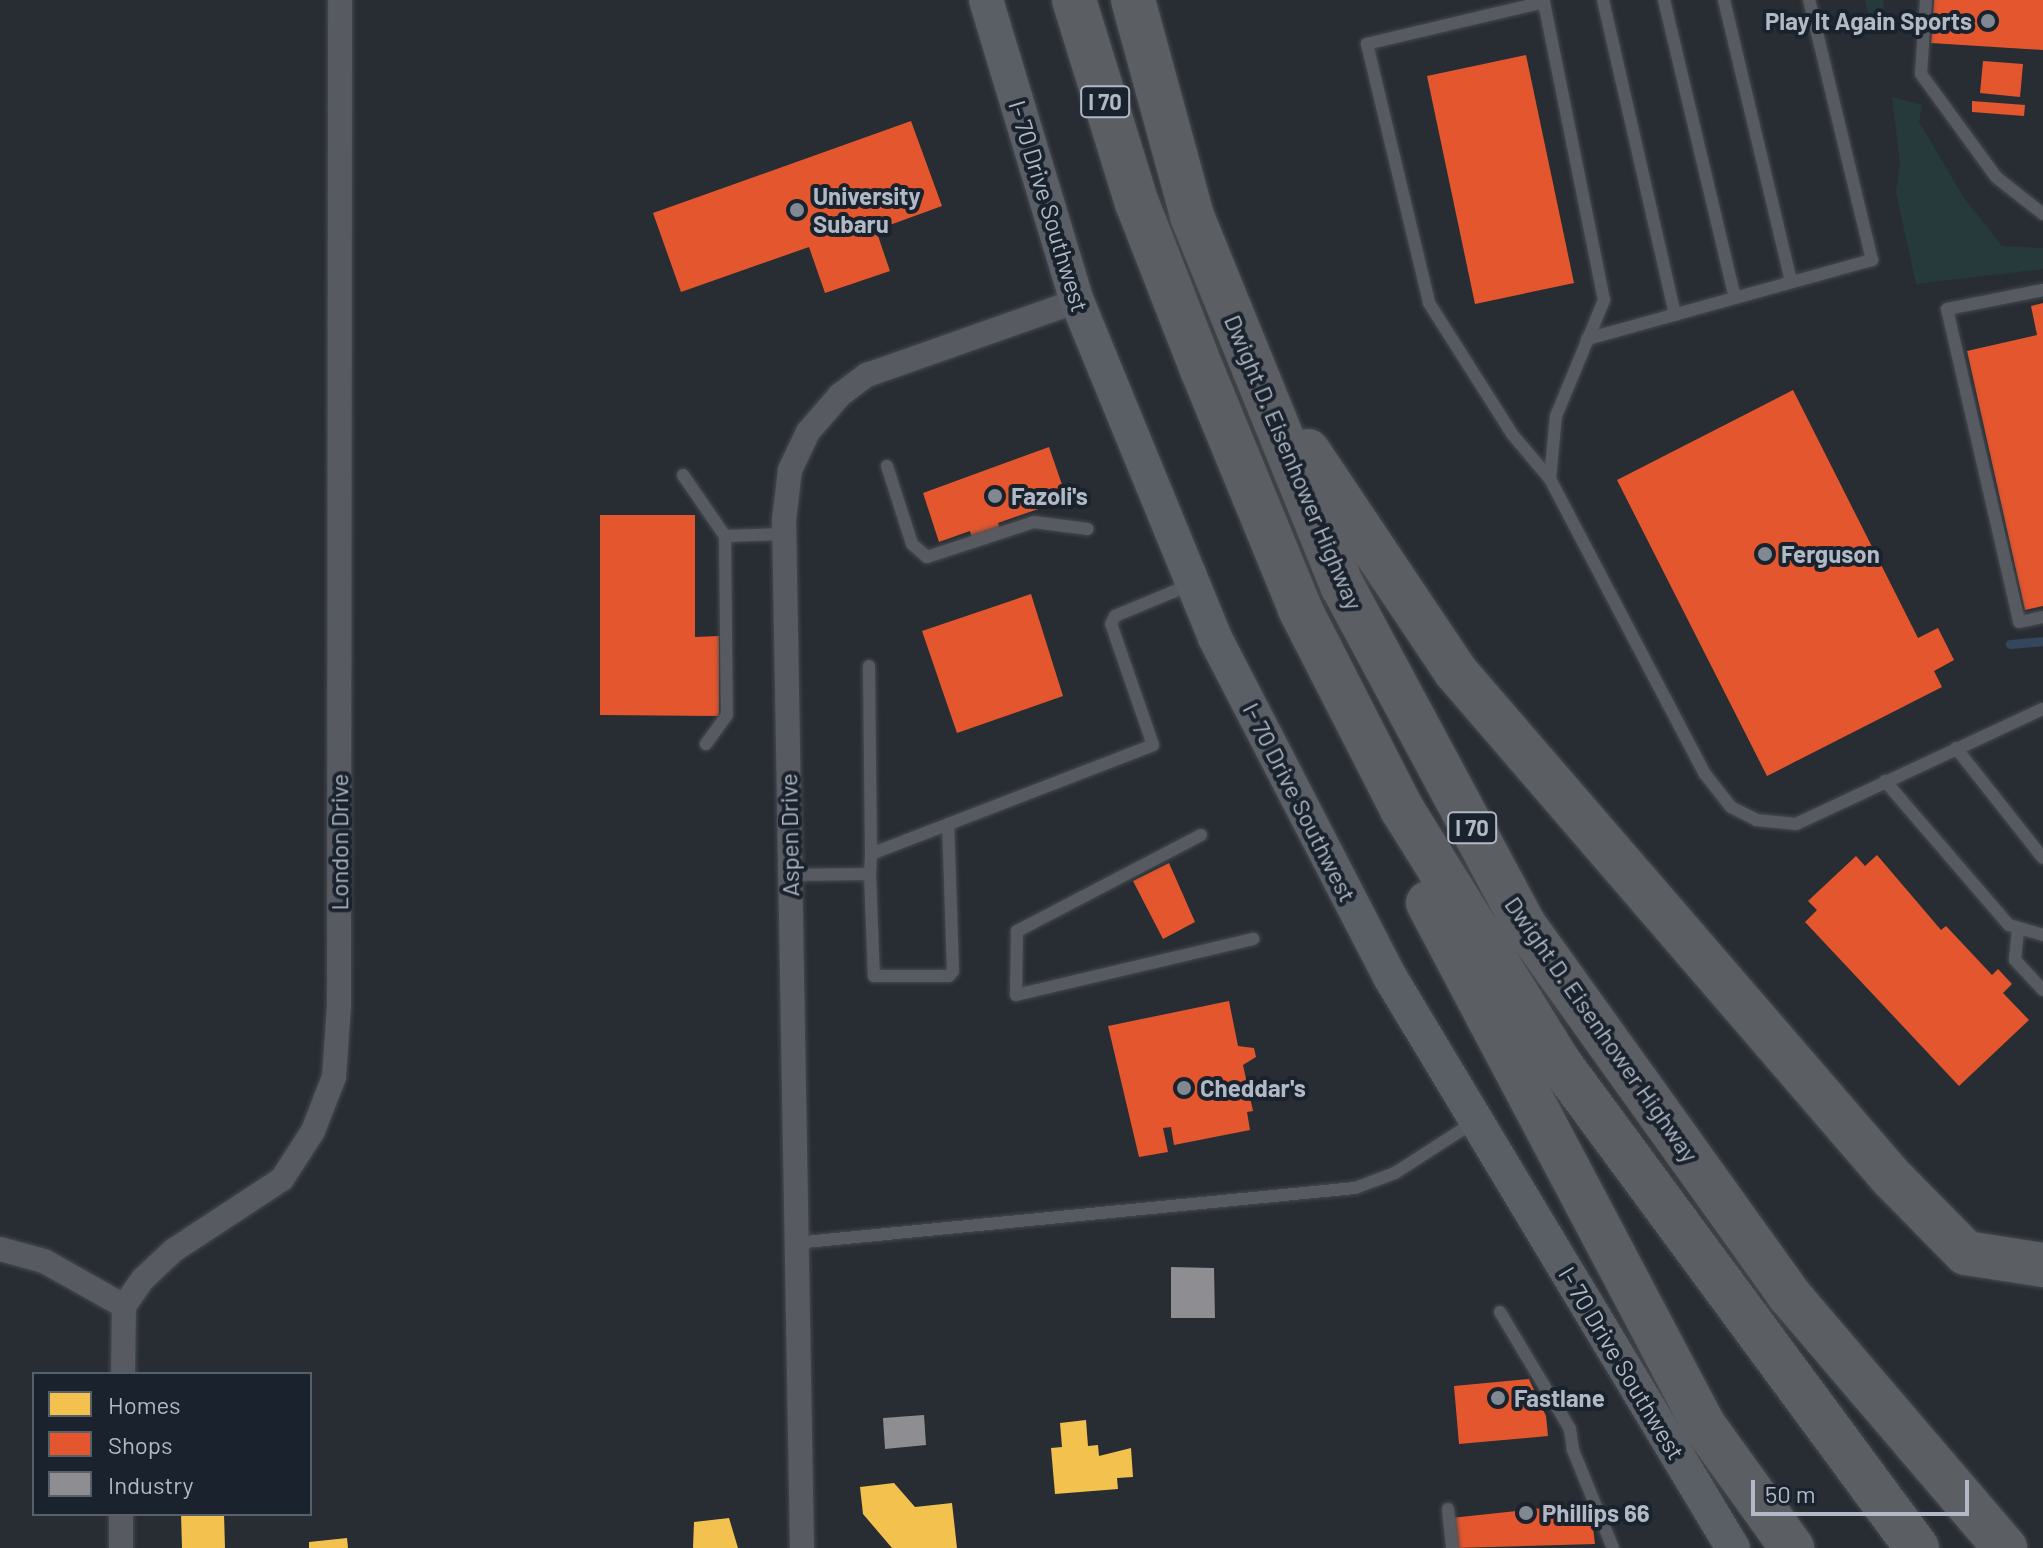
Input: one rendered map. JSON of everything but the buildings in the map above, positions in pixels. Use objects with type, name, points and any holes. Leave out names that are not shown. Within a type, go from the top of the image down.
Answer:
[{"type":"highway","name":"Dwight D. Eisenhower Highway","points":[[1074,0],[1137,203],[1215,402],[1300,609],[1402,809],[1558,1061],[1917,1548]]},
{"type":"highway","name":"Dwight D. Eisenhower Highway","points":[[1133,0],[1192,216],[1343,587],[1525,926],[1789,1295],[2005,1548]]},
{"type":"highway","points":[[1256,374],[1456,672],[1891,1177],[1966,1253],[2043,1265]]},
{"type":"highway","points":[[1402,809],[1423,893],[1703,1424],[1792,1548]]},
{"type":"street","name":"London Drive","points":[[124,1306],[143,1279],[174,1250],[282,1179],[313,1131],[334,1077],[342,220],[340,0]]},
{"type":"street","name":"I- 70 Drive Southwest","points":[[986,0],[1077,301],[1192,584],[1390,977],[1733,1548]]},
{"type":"street","name":"Aspen Drive","points":[[802,1548],[784,534],[790,470],[808,432],[840,395],[867,375],[1077,301]]},
{"type":"street","points":[[0,1249],[15,1249],[44,1261],[124,1306],[123,1372]]},
{"type":"street","points":[[121,1516],[121,1548]]},
{"type":"lane","points":[[1603,0],[1675,315]]},
{"type":"lane","points":[[1664,0],[1735,298]]},
{"type":"lane","points":[[1724,0],[1791,282]]},
{"type":"lane","points":[[1587,339],[1872,260],[1809,0]]},
{"type":"lane","points":[[1926,0],[1921,74],[1996,177],[2043,214]]},
{"type":"lane","points":[[1550,479],[1556,416],[1604,300],[1544,2],[1367,44],[1429,303],[1512,434],[1550,479],[1705,774],[1731,807],[1756,820],[1796,824],[1956,748],[2041,712]]},
{"type":"lane","points":[[2043,290],[1947,309],[2019,622],[2043,617]]},
{"type":"lane","points":[[887,466],[912,544],[927,557],[1034,522],[1088,529]]},
{"type":"lane","points":[[683,475],[725,536],[727,715],[706,744]]},
{"type":"lane","points":[[725,536],[784,534]]},
{"type":"lane","points":[[871,854],[1153,745],[1111,624],[1115,616],[1192,584]]},
{"type":"lane","points":[[869,666],[874,976],[949,976],[953,971],[948,824]]},
{"type":"lane","points":[[1956,748],[2043,858]]},
{"type":"lane","points":[[1885,781],[2018,930],[2043,935]]},
{"type":"lane","points":[[1201,835],[1017,931],[1016,995],[1253,939]]},
{"type":"lane","points":[[789,875],[870,874]]},
{"type":"lane","points":[[2018,930],[2015,960],[2043,990]]},
{"type":"lane","points":[[795,1243],[1355,1188],[1395,1173],[1476,1120]]},
{"type":"lane","points":[[1500,1312],[1570,1429],[1573,1450],[1613,1548]]},
{"type":"lane","points":[[1448,1509],[1452,1548]]},
{"type":"green space","points":[[1865,0],[1884,0],[1882,31],[1873,33]]},
{"type":"green space","points":[[1892,97],[1922,105],[1919,122],[1964,198],[2002,246],[2043,248],[2043,269],[1916,284],[1896,192],[1900,164]]},
{"type":"waterway","points":[[2010,644],[2043,641]]},
{"type":"place","name":"Play It Again Sports","points":[[1988,21]]},
{"type":"place","name":"University Subaru","points":[[797,210]]},
{"type":"place","name":"Fazoli's","points":[[995,496]]},
{"type":"place","name":"Ferguson","points":[[1765,554]]},
{"type":"place","name":"Cheddar's","points":[[1184,1088]]},
{"type":"place","name":"Fastlane","points":[[1498,1398]]},
{"type":"place","name":"Phillips 66","points":[[1526,1513]]}]
